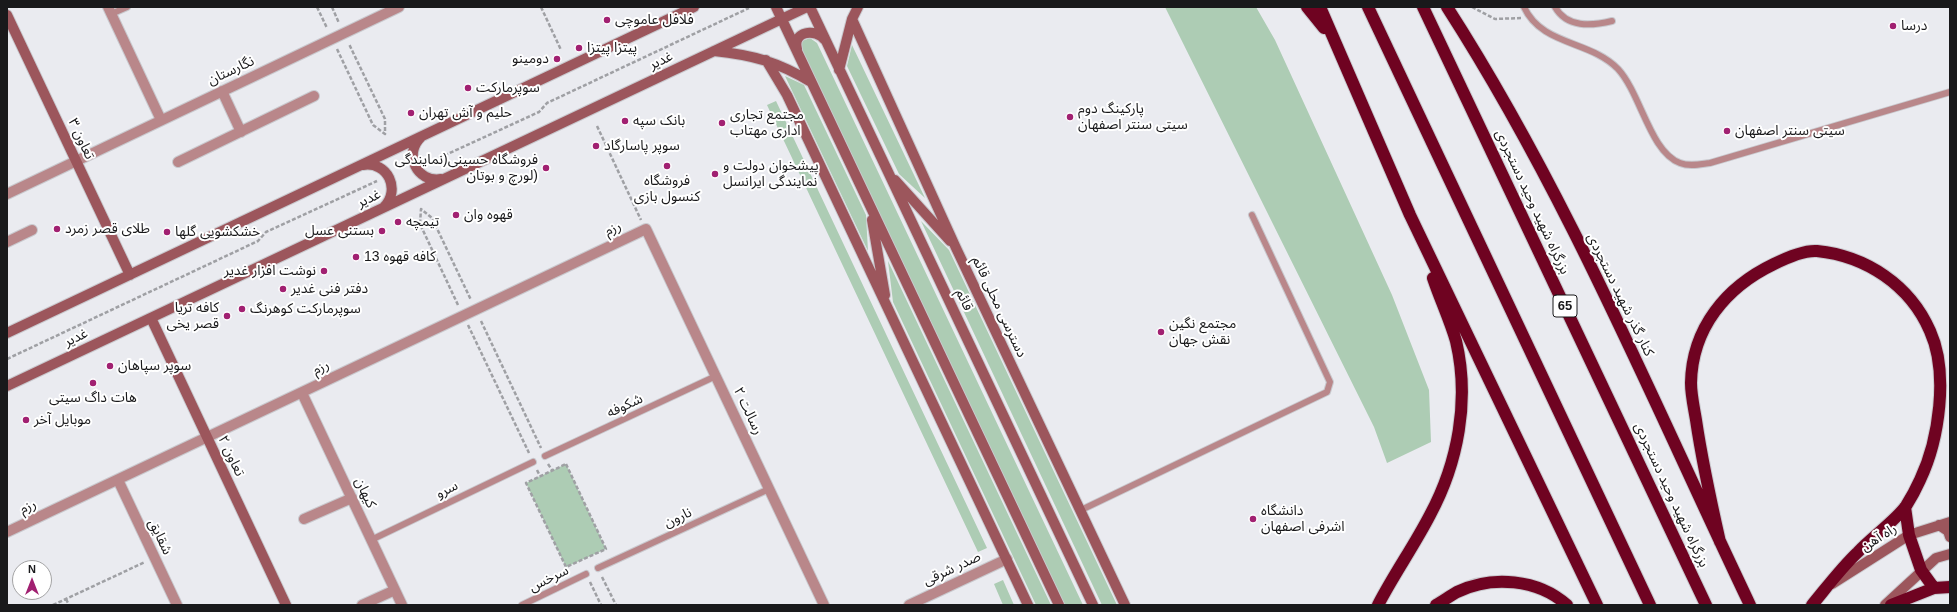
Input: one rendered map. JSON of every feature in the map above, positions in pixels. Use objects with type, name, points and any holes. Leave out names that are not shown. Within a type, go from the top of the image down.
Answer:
[{"type":"highway","points":[[1308,7],[1334,41]]},
{"type":"highway","points":[[1320,7],[1410,215],[1597,605]]},
{"type":"highway","points":[[1368,7],[1650,605]]},
{"type":"highway","name":"بزرگراه شهید وحید دستجردی","points":[[1423,7],[1706,605]]},
{"type":"highway","name":"کنار گذر شهید دستجردی","points":[[1448,7],[1516,119],[1620,326],[1750,605]]},
{"type":"highway","points":[[1378,605],[1395,572],[1430,516],[1445,483],[1456,447],[1461,416],[1460,380],[1456,341],[1410,215]]},
{"type":"highway","points":[[1720,542],[1702,463],[1691,383],[1696,350],[1706,325],[1725,297],[1739,285],[1763,269],[1787,257],[1814,250],[1841,255],[1864,263],[1886,276],[1911,298],[1930,331],[1939,365],[1938,412],[1934,440],[1920,479],[1905,507],[1857,552],[1812,605]]},
{"type":"highway","points":[[1905,507],[1909,535],[1921,570],[1934,588]]},
{"type":"highway","points":[[1436,605],[1458,592],[1477,585],[1499,582],[1522,582],[1541,588],[1567,605]]},
{"type":"highway","points":[[1891,605],[1934,588],[1950,587]]},
{"type":"main road","points":[[7,333],[694,7]]},
{"type":"main road","points":[[776,7],[1059,605]]},
{"type":"main road","name":"غدیر","points":[[7,386],[781,18],[809,7]]},
{"type":"main road","name":"قائم","points":[[809,7],[1093,605]]},
{"type":"main road","points":[[839,70],[852,19],[858,7]]},
{"type":"main road","name":"تعاون ۳","points":[[7,15],[130,275]]},
{"type":"main road","name":"دسترسی محلی قائم","points":[[852,19],[956,248],[1079,511],[1125,605]]},
{"type":"main road","points":[[798,54],[795,43],[797,38],[806,33],[818,34],[826,42]]},
{"type":"main road","points":[[714,51],[743,54],[766,60],[790,69],[811,82]]},
{"type":"main road","points":[[766,60],[787,95],[1028,605]]},
{"type":"main road","points":[[426,134],[415,144],[413,152],[415,166],[425,177],[440,180],[447,178]]},
{"type":"main road","points":[[358,166],[373,164],[380,167],[390,178],[392,193],[385,206],[379,210]]},
{"type":"main road","points":[[888,172],[956,248]]},
{"type":"main road","points":[[870,206],[888,308]]},
{"type":"main road","name":"تعاون ۲","points":[[151,318],[286,605]]},
{"type":"main road","name":"راه آهن","points":[[1827,587],[1909,535],[1950,522]]},
{"type":"main road","points":[[1939,525],[1948,531],[1950,537]]},
{"type":"main road","points":[[1885,605],[1921,570],[1936,558],[1950,552]]},
{"type":"street","name":"نگارستان","points":[[7,194],[399,7]]},
{"type":"street","points":[[110,11],[161,120]]},
{"type":"street","points":[[222,91],[241,132]]},
{"type":"street","points":[[178,162],[314,96]]},
{"type":"street","points":[[7,242],[32,230]]},
{"type":"street","name":"رزم","points":[[7,532],[302,393],[463,315],[646,230]]},
{"type":"street","name":"رسالت ۲","points":[[646,230],[824,605]]},
{"type":"street","name":"کیهان","points":[[302,393],[402,605]]},
{"type":"street","name":"شقایق","points":[[118,480],[177,605]]},
{"type":"street","points":[[304,519],[352,498]]},
{"type":"street","name":"صدر شرقی","points":[[909,605],[1007,559]]},
{"type":"street","points":[[362,605],[395,590]]},
{"type":"lane","points":[[110,11],[127,7]]},
{"type":"lane","points":[[1524,7],[1529,18],[1547,33],[1603,57],[1615,67],[1626,78],[1633,90],[1659,145],[1668,157],[1681,164],[1695,165],[1710,162],[1950,92]]},
{"type":"lane","points":[[1555,7],[1566,19],[1579,24],[1596,25],[1612,21]]},
{"type":"lane","points":[[1079,511],[1327,392],[1330,382],[1252,215]]},
{"type":"lane","name":"شکوفه","points":[[545,456],[716,376]]},
{"type":"lane","name":"سرو","points":[[371,540],[533,462]]},
{"type":"lane","name":"نارون","points":[[598,568],[769,488]]},
{"type":"lane","name":"سرخس","points":[[522,605],[586,574]]},
{"type":"path","points":[[317,7],[373,125],[385,134],[385,119],[332,7]]},
{"type":"path","points":[[541,7],[561,50]]},
{"type":"path","points":[[1472,7],[1495,19],[1529,18]]},
{"type":"path","points":[[597,126],[646,230]]},
{"type":"path","points":[[540,476],[420,224],[421,209],[432,218],[552,470]]},
{"type":"path","points":[[566,464],[606,549],[592,554],[566,568],[526,483],[552,470],[566,464]]},
{"type":"path","points":[[592,554],[616,605]]},
{"type":"path","points":[[53,605],[154,558]]},
{"type":"path","points":[[66,599],[69,605]]},
{"type":"green space","points":[[1165,7],[1256,7],[1275,40],[1392,295],[1429,390],[1431,442],[1387,463],[1374,427]]},
{"type":"green space","points":[[810,38],[817,43],[1083,605],[1065,605],[802,50],[802,41]]},
{"type":"green space","points":[[852,45],[925,198],[899,174],[847,66]]},
{"type":"green space","points":[[785,76],[804,85],[866,215],[868,251]]},
{"type":"green space","points":[[776,101],[987,548],[978,552],[767,105]]},
{"type":"green space","points":[[921,221],[949,250],[1117,605],[1102,605]]},
{"type":"green space","points":[[888,261],[1051,605],[1036,605],[893,302]]},
{"type":"green space","points":[[566,464],[606,549],[566,567],[526,483]]},
{"type":"green space","points":[[1003,580],[1014,605],[1003,605],[994,584]]},
{"type":"place","name":"فلافل عاموچی","points":[[607,20]]},
{"type":"place","name":"درسا","points":[[1893,26]]},
{"type":"place","name":"پیتزا پیتزا","points":[[579,48]]},
{"type":"place","name":"دومینو","points":[[557,59]]},
{"type":"place","name":"سوپرمارکت","points":[[468,88]]},
{"type":"place","name":"حلیم و آش تهران","points":[[411,113]]},
{"type":"place","name":"پارکینگ دوم سیتی سنتر اصفهان","points":[[1070,117]]},
{"type":"place","name":"بانک سپه","points":[[625,121]]},
{"type":"place","name":"مجتمع تجاری اداری مهتاب","points":[[722,123]]},
{"type":"place","name":"سیتی سنتر اصفهان","points":[[1727,131]]},
{"type":"place","name":"سوپر پاسارگاد","points":[[596,146]]},
{"type":"place","name":"فروشگاه کنسول بازی","points":[[667,166]]},
{"type":"place","name":"فروشگاه حسینی(نمایندگی لورچ و بوتان)","points":[[546,168]]},
{"type":"place","name":"پیشخوان دولت و نمایندگی ایرانسل","points":[[715,174]]},
{"type":"place","name":"قهوه وان","points":[[456,215]]},
{"type":"place","name":"تیمچه","points":[[398,222]]},
{"type":"place","name":"طلای قصر زمرد","points":[[57,229]]},
{"type":"place","name":"بستنی عسل","points":[[382,231]]},
{"type":"place","name":"خشکشویی گلها","points":[[167,232]]},
{"type":"place","name":"کافه قهوه 13","points":[[356,257]]},
{"type":"place","name":"نوشت افزار غدیر","points":[[324,271]]},
{"type":"place","name":"دفتر فنی غدیر","points":[[283,289]]},
{"type":"place","name":"سوپرمارکت کوهرنگ","points":[[242,309]]},
{"type":"place","name":"کافه تریا قصر یخی","points":[[227,316]]},
{"type":"place","name":"مجتمع نگین نقش جهان","points":[[1161,332]]},
{"type":"place","name":"سوپر سپاهان","points":[[110,366]]},
{"type":"place","name":"هات داگ سیتی","points":[[93,383]]},
{"type":"place","name":"موبایل آخر","points":[[26,420]]},
{"type":"place","name":"دانشگاه اشرفی اصفهان","points":[[1253,519]]}]
